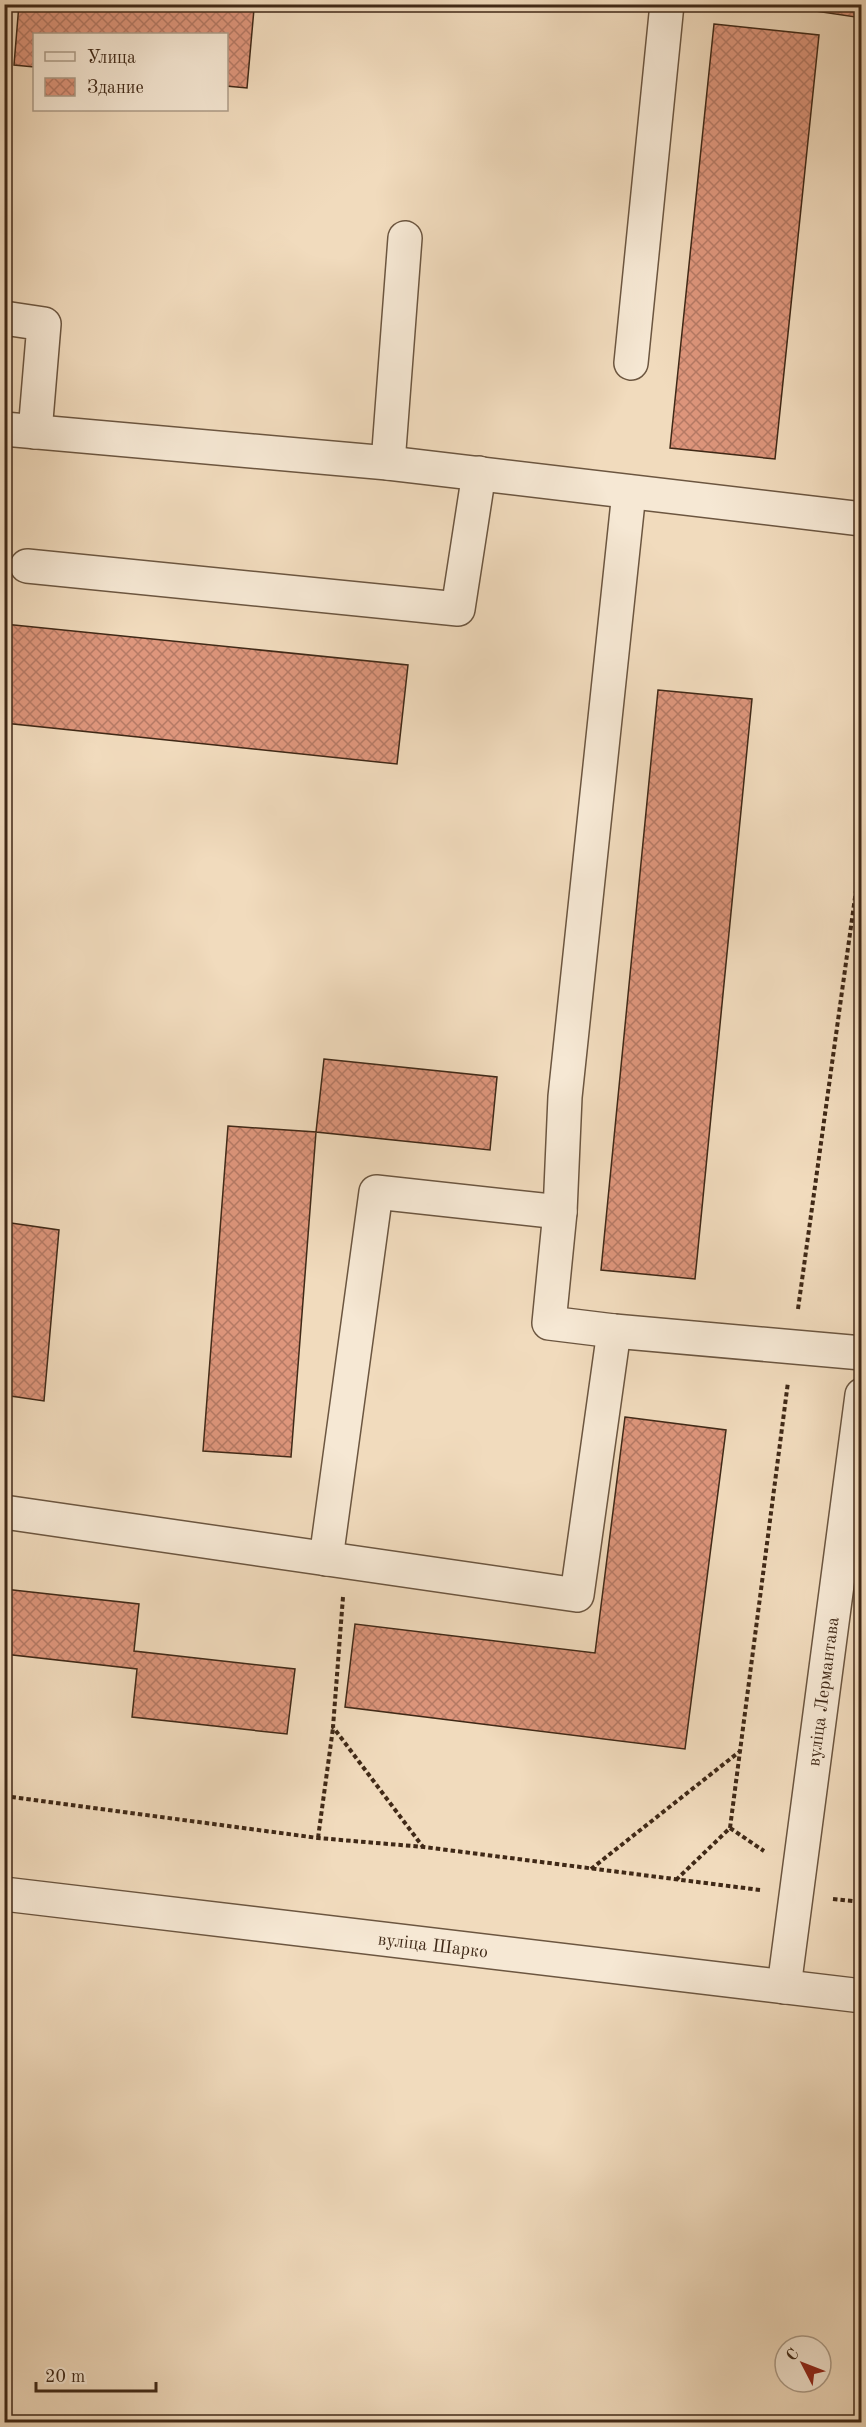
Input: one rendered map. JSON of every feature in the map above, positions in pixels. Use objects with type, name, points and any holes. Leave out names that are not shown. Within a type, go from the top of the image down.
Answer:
[{"type":"street","points":[[631,363],[667,4]]},
{"type":"street","points":[[388,463],[405,238]]},
{"type":"street","points":[[4,318],[44,324],[20,430],[388,463],[861,519]]},
{"type":"street","points":[[27,566],[458,609],[479,473]]},
{"type":"street","points":[[630,492],[565,1097],[560,1212],[549,1323],[861,1353]]},
{"type":"street","points":[[335,1560],[376,1192],[560,1212]]},
{"type":"street","points":[[4,1512],[577,1595],[614,1331]]},
{"type":"street","name":"вуліца Лермантава","points":[[784,1987],[861,1395]]},
{"type":"street","name":"вуліца Шарко","points":[[4,1894],[861,1996]]},
{"type":"path","points":[[318,1838],[333,1727],[335,1560]]},
{"type":"path","points":[[333,1727],[424,1847]]},
{"type":"path","points":[[591,1869],[740,1751]]},
{"type":"path","points":[[4,1796],[318,1838],[424,1847],[861,1902]]},
{"type":"path","points":[[730,1828],[768,1854]]},
{"type":"building","points":[[19,4],[206,4],[254,9],[247,88],[228,86],[228,33],[33,33],[33,67],[14,65]]},
{"type":"building","points":[[768,4],[862,4],[862,18]]},
{"type":"building","points":[[714,24],[819,35],[775,459],[670,448]]},
{"type":"building","points":[[4,624],[408,665],[397,764],[4,723]]},
{"type":"building","points":[[658,690],[752,699],[695,1279],[601,1270]]},
{"type":"building","points":[[324,1059],[497,1077],[490,1150],[316,1132]]},
{"type":"building","points":[[228,1126],[316,1132],[291,1457],[203,1451]]},
{"type":"building","points":[[4,1222],[59,1230],[44,1401],[4,1395]]},
{"type":"building","points":[[625,1417],[726,1430],[685,1749],[345,1707],[355,1624],[595,1653]]},
{"type":"building","points":[[4,1589],[139,1604],[134,1651],[295,1669],[287,1734],[132,1717],[137,1669],[4,1654]]}]
